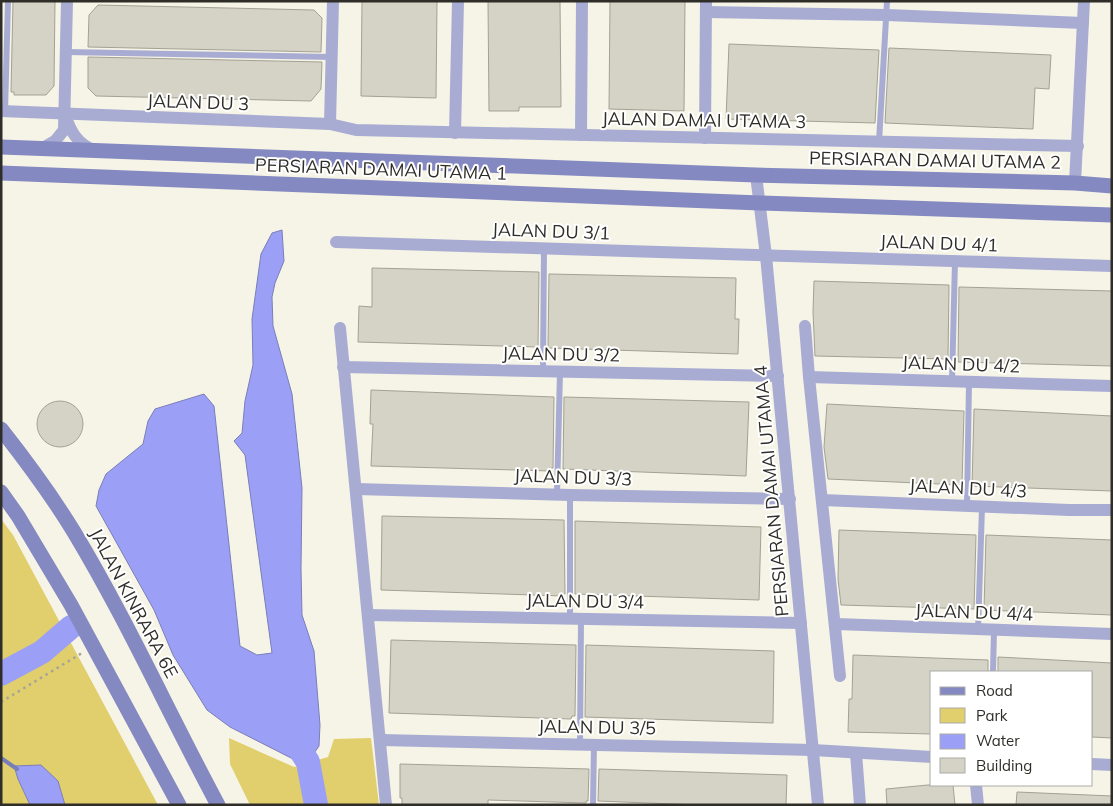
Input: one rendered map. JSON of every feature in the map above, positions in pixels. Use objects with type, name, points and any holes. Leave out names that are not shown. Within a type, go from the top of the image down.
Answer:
[{"type":"street","points":[[41,149],[64,130],[67,1]]},
{"type":"street","points":[[330,124],[333,1]]},
{"type":"street","points":[[455,133],[458,1]]},
{"type":"street","points":[[581,135],[582,1]]},
{"type":"street","points":[[1075,183],[1084,1]]},
{"type":"street","points":[[705,138],[706,7],[1083,23]]},
{"type":"street","name":"JALAN DU 3","points":[[3,112],[330,124]]},
{"type":"street","points":[[65,115],[70,131],[80,143],[94,151]]},
{"type":"street","name":"JALAN DAMAI UTAMA 3","points":[[330,124],[356,130],[455,133],[1078,146]]},
{"type":"street","name":"PERSIARAN DAMAI UTAMA 1","points":[[1,147],[756,174]]},
{"type":"street","name":"PERSIARAN DAMAI UTAMA 1","points":[[1,173],[760,203]]},
{"type":"street","name":"PERSIARAN DAMAI UTAMA 2","points":[[756,174],[1075,183],[1112,186]]},
{"type":"street","name":"PERSIARAN DAMAI UTAMA 4","points":[[756,174],[778,376],[818,805]]},
{"type":"street","points":[[760,203],[1112,215]]},
{"type":"street","name":"JALAN DU 3/1","points":[[336,242],[766,256]]},
{"type":"street","name":"JALAN DU 4/1","points":[[766,256],[1112,266]]},
{"type":"street","points":[[805,326],[840,676]]},
{"type":"street","points":[[340,328],[386,805]]},
{"type":"street","name":"JALAN DU 3/2","points":[[343,368],[778,376]]},
{"type":"street","name":"JALAN DU 4/2","points":[[809,377],[1112,386]]},
{"type":"street","name":"JALAN KINRARA 6E","points":[[1,429],[29,464],[74,531],[114,602],[218,805]]},
{"type":"street","name":"JALAN DU 3/3","points":[[356,489],[790,499]]},
{"type":"street","points":[[1,492],[18,516],[72,605],[179,805]]},
{"type":"street","name":"JALAN DU 4/3","points":[[822,500],[1112,510]]},
{"type":"street","name":"JALAN DU 3/4","points":[[368,615],[801,623]]},
{"type":"street","name":"JALAN DU 4/4","points":[[836,624],[1112,634]]},
{"type":"street","name":"JALAN DU 3/5","points":[[381,740],[813,750],[930,757]]},
{"type":"street","points":[[856,753],[860,805]]},
{"type":"street","points":[[1093,764],[1112,765]]},
{"type":"street","points":[[976,786],[978,805]]},
{"type":"lane","points":[[3,112],[8,1]]},
{"type":"lane","points":[[879,142],[888,1]]},
{"type":"lane","points":[[66,52],[332,57]]},
{"type":"lane","points":[[543,371],[544,248]]},
{"type":"lane","points":[[952,382],[955,261]]},
{"type":"lane","points":[[560,372],[564,495],[576,619],[580,744]]},
{"type":"lane","points":[[967,506],[969,382]]},
{"type":"lane","points":[[978,630],[982,507]]},
{"type":"lane","points":[[993,671],[994,631]]},
{"type":"lane","points":[[593,805],[594,744]]},
{"type":"path","points":[[1,702],[72,660],[93,645]]},
{"type":"green space","points":[[1,519],[13,535],[158,805],[65,805],[58,781],[18,779],[30,805],[1,805]]},
{"type":"green space","points":[[229,738],[294,767],[328,757],[334,739],[371,738],[379,805],[250,805],[230,764]]},
{"type":"water","points":[[282,230],[284,261],[275,283],[272,297],[273,326],[292,394],[302,488],[302,615],[314,651],[320,725],[319,746],[308,762],[295,760],[230,727],[207,710],[173,655],[154,610],[96,506],[99,490],[106,474],[143,444],[148,421],[155,409],[204,394],[214,406],[240,646],[257,655],[272,653],[245,455],[234,441],[242,433],[245,401],[253,365],[252,319],[261,254],[272,233]]},
{"type":"water","points":[[41,765],[58,781],[65,805],[30,805],[14,766]]},
{"type":"building","points":[[13,1],[55,1],[54,86],[46,95],[14,95],[14,92],[11,92]]},
{"type":"building","points":[[362,1],[437,1],[436,98],[361,96]]},
{"type":"building","points":[[488,1],[560,1],[561,107],[519,107],[519,111],[489,111]]},
{"type":"building","points":[[610,1],[685,1],[684,111],[609,109]]},
{"type":"building","points":[[98,5],[314,10],[322,18],[321,52],[88,47],[89,15]]},
{"type":"building","points":[[729,44],[879,50],[875,123],[726,119]]},
{"type":"building","points":[[889,48],[1051,55],[1049,89],[1035,88],[1033,129],[885,123]]},
{"type":"building","points":[[88,57],[322,62],[321,89],[311,101],[96,96],[88,88]]},
{"type":"building","points":[[372,268],[539,272],[538,347],[358,342],[359,306],[372,307]]},
{"type":"building","points":[[549,274],[736,278],[735,319],[739,319],[738,354],[550,348],[548,347]]},
{"type":"building","points":[[814,281],[949,285],[948,359],[815,356]]},
{"type":"building","points":[[959,287],[1112,291],[1112,366],[958,362]]},
{"type":"building","points":[[371,390],[554,397],[553,468],[551,468],[551,471],[371,466],[373,424],[370,424]]},
{"type":"building","points":[[564,397],[749,402],[746,476],[563,469]]},
{"type":"building","points":[[55,401],[65,401],[79,411],[83,424],[79,437],[73,443],[65,447],[55,447],[41,437],[37,429],[37,419],[47,405]]},
{"type":"building","points":[[827,404],[964,411],[962,485],[828,479],[824,447]]},
{"type":"building","points":[[974,409],[1112,416],[1112,491],[972,486]]},
{"type":"building","points":[[382,516],[564,520],[565,594],[563,596],[381,590]]},
{"type":"building","points":[[575,521],[761,527],[759,600],[575,594]]},
{"type":"building","points":[[839,530],[976,535],[974,609],[841,605],[838,579]]},
{"type":"building","points":[[986,535],[1112,540],[1112,615],[984,610]]},
{"type":"building","points":[[391,640],[576,645],[575,716],[572,716],[571,719],[389,713]]},
{"type":"building","points":[[586,645],[774,651],[773,723],[585,717]]},
{"type":"building","points":[[853,655],[988,660],[988,671],[930,671],[930,734],[848,732],[849,699],[852,699]]},
{"type":"building","points":[[998,657],[1112,663],[1112,738],[1093,737],[1093,671],[998,671]]},
{"type":"building","points":[[400,764],[589,769],[588,801],[586,803],[488,800],[488,805],[402,805],[402,798],[400,798]]},
{"type":"building","points":[[599,769],[787,775],[786,805],[699,805],[598,801]]},
{"type":"building","points":[[928,785],[953,786],[955,805],[887,805],[886,789]]},
{"type":"building","points":[[1017,792],[1112,796],[1112,805],[1016,805]]},
{"type":"waterway","points":[[1,674],[42,652],[71,627]]},
{"type":"waterway","points":[[290,735],[308,762],[316,805]]},
{"type":"waterway","points":[[1,758],[17,769]]}]
